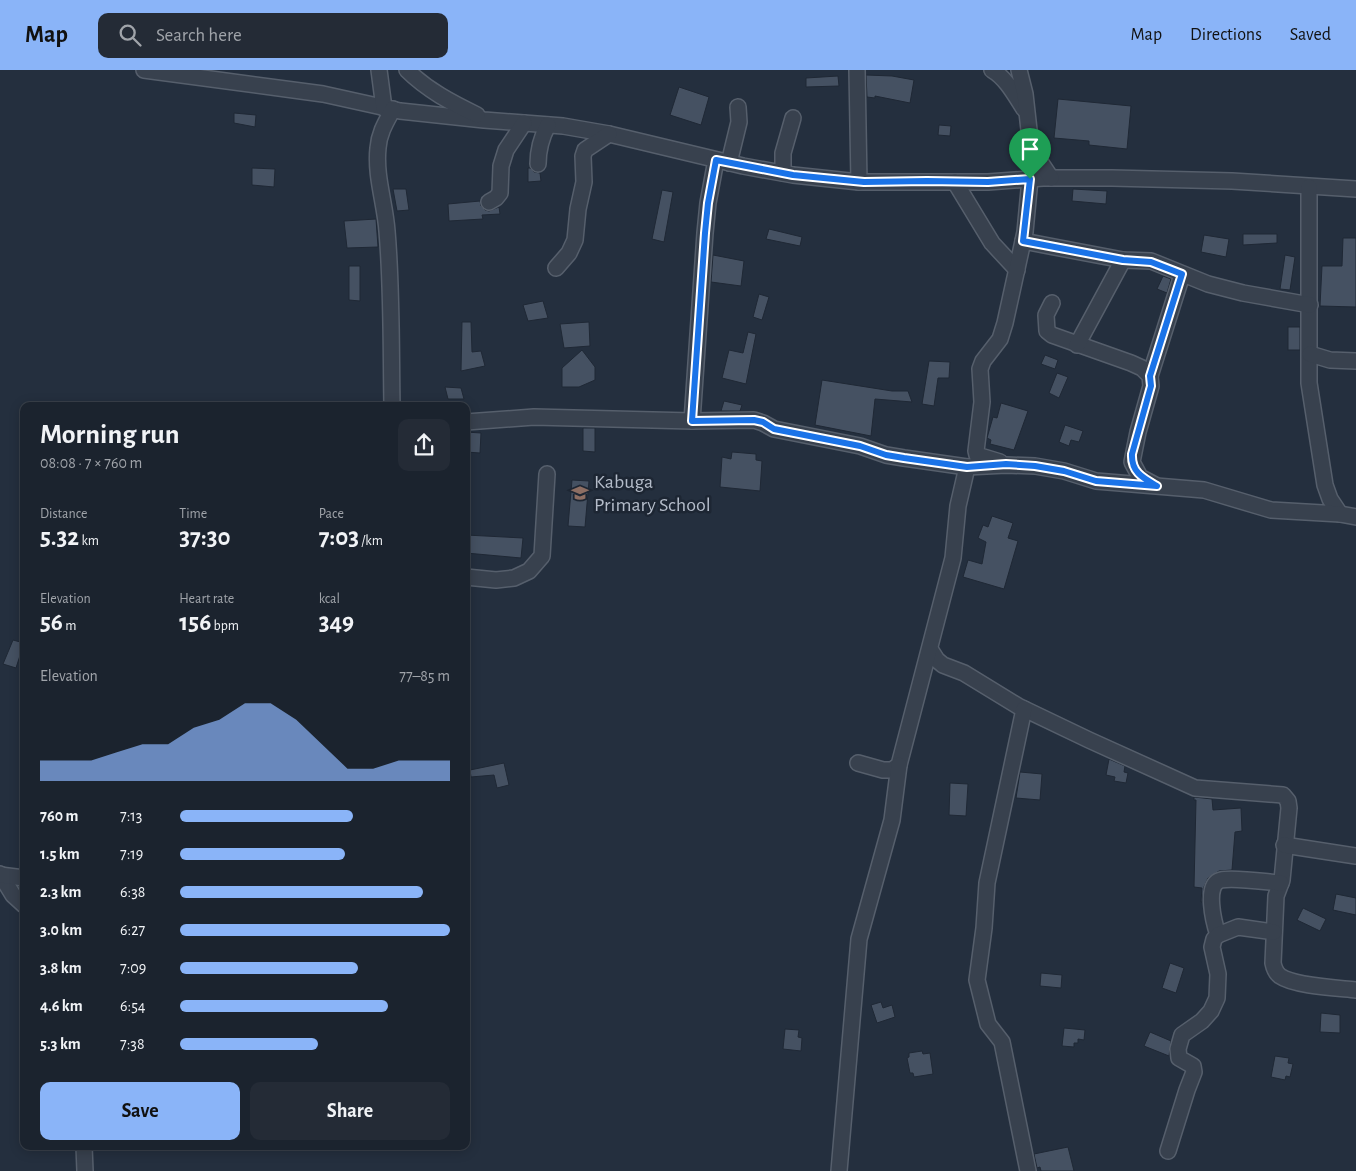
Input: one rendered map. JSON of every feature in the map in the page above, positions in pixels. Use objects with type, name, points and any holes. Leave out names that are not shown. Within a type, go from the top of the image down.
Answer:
[{"type":"street","points":[[144,70],[323,94],[388,108],[548,125],[609,134],[722,161],[783,173],[859,182],[988,182],[1051,178],[1232,181],[1356,190]]},
{"type":"street","points":[[379,70],[388,108],[381,130],[377,169],[387,229],[392,321],[392,402]]},
{"type":"street","points":[[408,70],[420,83],[488,120]]},
{"type":"street","points":[[857,70],[856,102],[859,182]]},
{"type":"street","points":[[992,70],[998,73],[1013,92],[1027,115]]},
{"type":"street","points":[[1019,70],[1025,94],[1030,139],[1035,154],[1051,178]]},
{"type":"street","points":[[692,421],[708,203],[722,161],[739,122],[738,107]]},
{"type":"street","points":[[783,173],[783,153],[793,118]]},
{"type":"street","points":[[489,202],[500,193],[501,166],[506,150],[524,123]]},
{"type":"street","points":[[538,164],[538,149],[548,125]]},
{"type":"street","points":[[556,268],[569,252],[575,240],[578,209],[584,182],[583,156],[585,150],[609,134]]},
{"type":"street","points":[[1006,464],[976,453],[982,402],[980,369],[983,361],[1000,339],[1023,241],[1030,179]]},
{"type":"street","points":[[955,182],[992,243],[1017,270]]},
{"type":"street","points":[[1309,187],[1309,383],[1325,485],[1330,499],[1340,514]]},
{"type":"street","points":[[1023,241],[1123,260],[1151,262],[1208,284],[1243,293],[1310,305]]},
{"type":"street","points":[[1077,345],[1123,260]]},
{"type":"street","points":[[1157,486],[1140,477],[1132,462],[1151,386],[1150,376],[1182,274]]},
{"type":"street","points":[[1052,303],[1046,316],[1047,331],[1060,339],[1131,363],[1142,368],[1150,376]]},
{"type":"street","points":[[1310,354],[1330,360],[1356,361]]},
{"type":"street","points":[[470,422],[534,417],[692,421],[754,420],[763,422],[774,429],[860,446],[886,455],[967,467],[1006,464],[1035,466],[1096,481],[1204,490],[1271,510],[1340,514],[1356,517]]},
{"type":"street","points":[[839,1171],[859,940],[892,820],[899,765],[953,558],[958,506],[967,467]]},
{"type":"street","points":[[470,577],[496,580],[514,578],[529,571],[542,556],[547,474]]},
{"type":"street","points":[[930,649],[937,660],[943,664],[964,673],[1024,709],[1195,788],[1283,795],[1288,802],[1289,808],[1281,883],[1276,896],[1273,962],[1276,972],[1280,976],[1294,982],[1356,990]]},
{"type":"street","points":[[1024,709],[987,883],[977,980],[988,1024],[1002,1042],[1028,1171]]},
{"type":"street","points":[[858,763],[883,770],[892,770],[899,765]]},
{"type":"street","points":[[1284,845],[1356,856]]},
{"type":"street","points":[[0,875],[20,878]]},
{"type":"street","points":[[0,875],[20,901]]},
{"type":"street","points":[[1218,935],[1212,916],[1212,889],[1215,883],[1220,880],[1229,880],[1281,883]]},
{"type":"street","points":[[1168,1151],[1186,1090],[1194,1072],[1193,1066],[1179,1058],[1180,1040],[1182,1035],[1202,1021],[1211,1011],[1217,998],[1218,974],[1212,948],[1214,939],[1218,935],[1238,927],[1274,932]]},
{"type":"street","points":[[84,1150],[85,1171]]},
{"type":"building","points":[[866,75],[892,76],[914,80],[910,103],[875,96],[875,98],[867,97]]},
{"type":"building","points":[[838,76],[839,86],[806,87],[806,78]]},
{"type":"building","points":[[679,87],[709,97],[701,125],[670,115]]},
{"type":"building","points":[[1058,99],[1131,106],[1127,149],[1089,145],[1089,141],[1054,138]]},
{"type":"building","points":[[234,113],[256,115],[255,127],[234,123]]},
{"type":"building","points":[[939,125],[951,126],[950,136],[938,135]]},
{"type":"building","points":[[252,168],[275,169],[274,187],[252,185]]},
{"type":"building","points":[[528,168],[540,173],[541,181],[528,182]]},
{"type":"building","points":[[393,189],[406,189],[409,210],[397,211]]},
{"type":"building","points":[[1073,189],[1107,191],[1106,204],[1072,201]]},
{"type":"building","points":[[662,190],[673,192],[664,242],[652,239]]},
{"type":"building","points":[[480,201],[481,206],[485,210],[489,211],[499,207],[500,214],[482,215],[483,219],[449,221],[448,204]]},
{"type":"building","points":[[376,219],[378,247],[347,248],[344,221]]},
{"type":"building","points":[[769,229],[802,237],[800,246],[766,239]]},
{"type":"building","points":[[1243,234],[1277,234],[1277,243],[1243,245]]},
{"type":"building","points":[[1204,235],[1229,239],[1226,257],[1201,252]]},
{"type":"building","points":[[1343,238],[1356,238],[1356,307],[1320,306],[1322,266],[1342,266]]},
{"type":"building","points":[[713,255],[744,261],[741,286],[711,282]]},
{"type":"building","points":[[1285,255],[1295,257],[1290,290],[1280,289]]},
{"type":"building","points":[[349,266],[360,266],[360,301],[349,300]]},
{"type":"building","points":[[1163,276],[1171,279],[1167,293],[1157,289]]},
{"type":"building","points":[[759,294],[769,297],[762,320],[753,317]]},
{"type":"building","points":[[543,301],[548,318],[528,321],[523,305]]},
{"type":"building","points":[[462,322],[471,322],[472,352],[481,351],[485,366],[461,371]]},
{"type":"building","points":[[589,322],[590,346],[564,348],[560,324]]},
{"type":"building","points":[[1288,327],[1300,327],[1300,350],[1288,350]]},
{"type":"building","points":[[748,332],[756,334],[746,384],[722,378],[729,350],[743,353]]},
{"type":"building","points":[[582,350],[595,367],[595,380],[579,387],[562,387],[562,368]]},
{"type":"building","points":[[1045,355],[1058,360],[1055,369],[1041,364]]},
{"type":"building","points":[[929,361],[950,362],[949,378],[938,378],[934,406],[922,404]]},
{"type":"building","points":[[1057,373],[1068,377],[1059,398],[1049,393]]},
{"type":"building","points":[[822,380],[892,391],[908,391],[912,402],[875,399],[871,436],[815,425]]},
{"type":"building","points":[[445,387],[461,388],[464,399],[448,399]]},
{"type":"building","points":[[724,401],[742,405],[740,411],[721,411]]},
{"type":"building","points":[[1001,403],[1028,411],[1014,450],[990,444],[991,440],[987,438],[993,417],[997,418]]},
{"type":"building","points":[[1065,425],[1083,431],[1079,442],[1071,440],[1069,446],[1059,442]]},
{"type":"building","points":[[583,428],[595,428],[595,452],[583,451]]},
{"type":"building","points":[[470,432],[481,433],[480,453],[470,452]]},
{"type":"building","points":[[732,452],[756,454],[756,460],[762,461],[760,491],[720,487],[722,457],[731,459]]},
{"type":"building","points":[[572,480],[589,481],[585,527],[568,526]]},
{"type":"building","points":[[992,516],[1013,523],[1008,538],[1018,541],[1004,589],[963,577],[968,560],[982,564],[986,542],[978,538],[983,525],[988,527]]},
{"type":"building","points":[[470,535],[523,538],[521,558],[470,553]]},
{"type":"building","points":[[13,640],[20,642],[20,656],[16,668],[3,664]]},
{"type":"building","points":[[1109,759],[1125,766],[1124,772],[1128,773],[1126,783],[1114,781],[1115,777],[1106,775]]},
{"type":"building","points":[[504,763],[509,785],[497,788],[494,775],[471,777],[470,770]]},
{"type":"building","points":[[1020,772],[1042,774],[1040,800],[1016,798]]},
{"type":"building","points":[[950,783],[968,784],[966,816],[949,815]]},
{"type":"building","points":[[1194,797],[1212,799],[1213,810],[1241,808],[1242,831],[1235,832],[1232,870],[1219,871],[1208,878],[1204,887],[1202,902],[1202,888],[1194,887],[1196,800],[1194,800]]},
{"type":"building","points":[[1336,894],[1356,898],[1356,915],[1333,910]]},
{"type":"building","points":[[1303,908],[1326,919],[1320,931],[1297,920]]},
{"type":"building","points":[[1170,963],[1184,968],[1176,993],[1162,988]]},
{"type":"building","points":[[1041,973],[1062,975],[1061,988],[1040,986]]},
{"type":"building","points":[[881,1002],[883,1008],[892,1005],[895,1017],[877,1023],[871,1005]]},
{"type":"building","points":[[1321,1013],[1340,1015],[1340,1033],[1320,1032]]},
{"type":"building","points":[[1064,1028],[1085,1030],[1084,1040],[1078,1039],[1078,1043],[1074,1043],[1074,1047],[1062,1046]]},
{"type":"building","points":[[785,1029],[799,1030],[798,1037],[802,1038],[801,1051],[783,1049]]},
{"type":"building","points":[[1150,1032],[1171,1041],[1169,1056],[1144,1046]]},
{"type":"building","points":[[922,1051],[923,1054],[930,1053],[933,1074],[914,1077],[913,1073],[910,1073],[907,1058],[909,1053]]},
{"type":"building","points":[[1275,1056],[1289,1058],[1288,1063],[1293,1064],[1290,1077],[1286,1076],[1285,1080],[1271,1077]]},
{"type":"building","points":[[1068,1147],[1074,1171],[1041,1171],[1040,1167],[1037,1168],[1034,1154]]},
{"type":"place","name":"Kabuga Primary School","points":[[580,493]]},
{"type":"route","points":[[716,160],[793,175],[864,182],[988,182],[1030,179],[1023,241],[1123,260],[1151,262],[1182,274],[1150,376],[1151,386],[1132,454],[1132,462],[1136,472],[1140,477],[1157,486],[1096,481],[1064,471],[1035,466],[1006,464],[967,467],[904,458],[886,455],[860,446],[774,429],[763,422],[754,420],[692,421],[705,233],[708,203],[716,160]]}]
